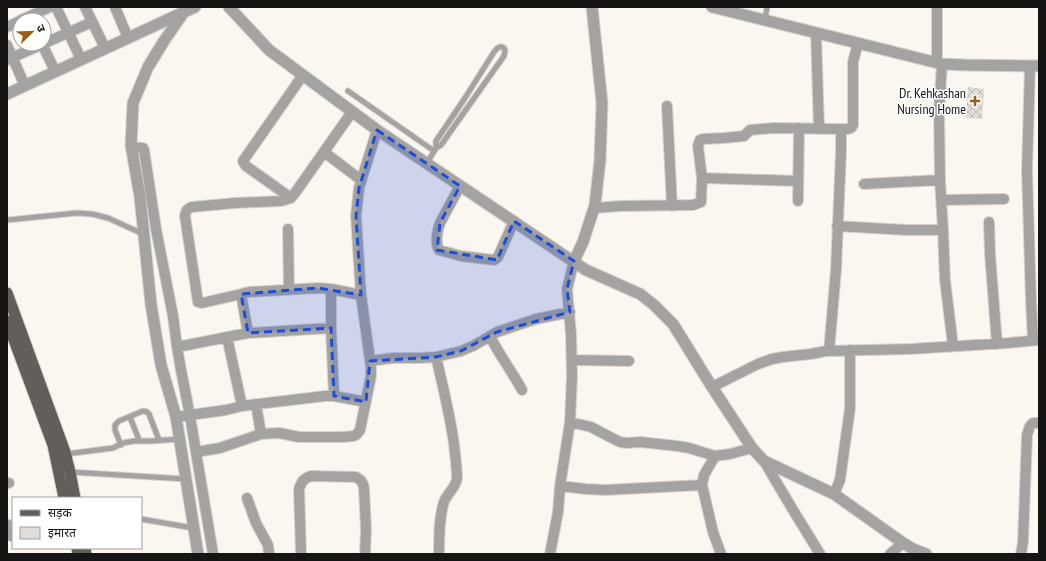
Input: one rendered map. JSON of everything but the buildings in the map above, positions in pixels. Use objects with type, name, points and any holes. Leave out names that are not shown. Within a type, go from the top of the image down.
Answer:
[{"type":"main road","points":[[7,293],[60,455],[70,472],[75,497]]},
{"type":"main road","points":[[7,321],[38,390]]},
{"type":"main road","points":[[60,455],[64,497]]},
{"type":"street","points":[[56,7],[81,59]]},
{"type":"street","points":[[85,7],[105,48]]},
{"type":"street","points":[[115,7],[128,38]]},
{"type":"street","points":[[7,94],[195,7]]},
{"type":"street","points":[[229,7],[270,50],[377,130],[586,270],[640,294],[654,305],[673,324],[752,448],[764,461],[820,554]]},
{"type":"street","points":[[550,554],[558,512],[560,486],[570,422],[572,360],[570,312],[567,289],[574,262],[583,242],[594,208],[600,160],[602,103],[592,7]]},
{"type":"street","points":[[712,7],[939,63],[1034,66],[1027,170],[1031,301],[1036,340],[997,344],[910,349],[829,351],[772,359],[758,364],[712,387]]},
{"type":"street","points":[[937,7],[940,180],[945,280],[953,346]]},
{"type":"street","points":[[184,12],[148,67],[133,103],[140,197],[151,304],[161,365],[184,416],[196,452],[213,554]]},
{"type":"street","points":[[52,40],[92,22]]},
{"type":"street","points":[[816,33],[819,129]]},
{"type":"street","points":[[594,208],[693,205],[701,202],[702,178],[698,146],[700,140],[744,136],[750,130],[774,128],[849,129],[853,125],[853,62],[858,43]]},
{"type":"street","points":[[7,45],[10,59],[25,86]]},
{"type":"street","points":[[10,59],[25,52]]},
{"type":"street","points":[[46,52],[55,71]]},
{"type":"street","points":[[291,198],[246,166],[243,161],[303,75]]},
{"type":"street","points":[[667,106],[672,206]]},
{"type":"street","points":[[352,112],[291,198],[282,201],[192,207],[187,209],[185,216],[198,302],[202,303],[249,292],[318,288],[361,295]]},
{"type":"street","points":[[798,201],[799,128]]},
{"type":"street","points":[[829,351],[836,270],[841,129]]},
{"type":"street","points":[[196,452],[220,448],[262,434],[279,433],[299,437],[343,437],[354,436],[360,430],[371,368],[361,295],[356,216],[358,188],[377,130]]},
{"type":"street","points":[[137,147],[144,150],[146,156],[156,229],[181,370],[184,416],[180,439],[181,450],[198,554]]},
{"type":"street","points":[[324,152],[361,180]]},
{"type":"street","points":[[702,178],[798,181]]},
{"type":"street","points":[[864,184],[940,180]]},
{"type":"street","points":[[460,186],[438,229],[437,246],[439,250],[461,256],[494,260],[498,257],[514,221]]},
{"type":"street","points":[[942,200],[1004,199]]},
{"type":"street","points":[[989,222],[990,262],[997,344]]},
{"type":"street","points":[[837,226],[906,230],[943,230]]},
{"type":"street","points":[[288,228],[289,290]]},
{"type":"street","points":[[1028,233],[1039,232]]},
{"type":"street","points":[[331,289],[334,396]]},
{"type":"street","points":[[241,294],[248,333]]},
{"type":"street","points":[[370,361],[393,358],[436,357],[461,351],[497,332],[536,319],[570,312]]},
{"type":"street","points":[[177,347],[248,333],[331,328]]},
{"type":"street","points":[[490,336],[496,349],[516,378],[522,390]]},
{"type":"street","points":[[227,337],[242,406]]},
{"type":"street","points":[[834,494],[840,480],[850,408],[850,350]]},
{"type":"street","points":[[436,357],[452,430],[457,479],[454,487],[444,501],[442,509],[439,554]]},
{"type":"street","points":[[572,360],[629,361]]},
{"type":"street","points":[[184,416],[256,404],[334,396],[366,402]]},
{"type":"street","points":[[256,404],[262,434]]},
{"type":"street","points":[[570,422],[591,427],[620,442],[640,442],[677,446],[715,456],[730,454],[752,448]]},
{"type":"street","points":[[1021,554],[1023,542],[1027,435],[1030,426],[1033,423],[1039,423]]},
{"type":"street","points":[[715,456],[704,475],[702,486],[713,532],[721,554]]},
{"type":"street","points":[[764,461],[834,494],[903,543],[926,554]]},
{"type":"street","points":[[301,554],[299,489],[304,478],[311,476],[356,477],[360,479],[364,488],[366,529],[365,554]]},
{"type":"street","points":[[560,486],[606,490],[702,486]]},
{"type":"street","points":[[247,498],[256,523],[266,538],[269,554]]},
{"type":"street","points":[[892,554],[903,543]]},
{"type":"lane","points":[[765,20],[767,7]]},
{"type":"lane","points":[[426,163],[435,150],[441,145],[504,56],[505,50],[502,46],[496,49],[436,141],[435,150]]},
{"type":"lane","points":[[348,91],[435,150]]},
{"type":"lane","points":[[7,220],[77,213],[92,214],[108,218],[144,235]]},
{"type":"lane","points":[[121,445],[115,430],[115,424],[143,411],[149,414],[159,440]]},
{"type":"lane","points":[[130,417],[139,440]]},
{"type":"lane","points":[[60,455],[108,449],[139,440],[180,439]]},
{"type":"lane","points":[[70,472],[186,479]]},
{"type":"lane","points":[[142,519],[194,528]]},
{"type":"highlighted area","points":[[377,130],[460,186],[440,223],[437,250],[497,260],[514,221],[574,261],[567,289],[570,312],[497,332],[461,351],[436,357],[370,361],[366,402],[334,396],[331,328],[248,333],[241,294],[318,288],[361,295],[356,216],[359,188]]},
{"type":"place","name":"Dr. Kehkashan Nursing Home","points":[[975,101]]}]
